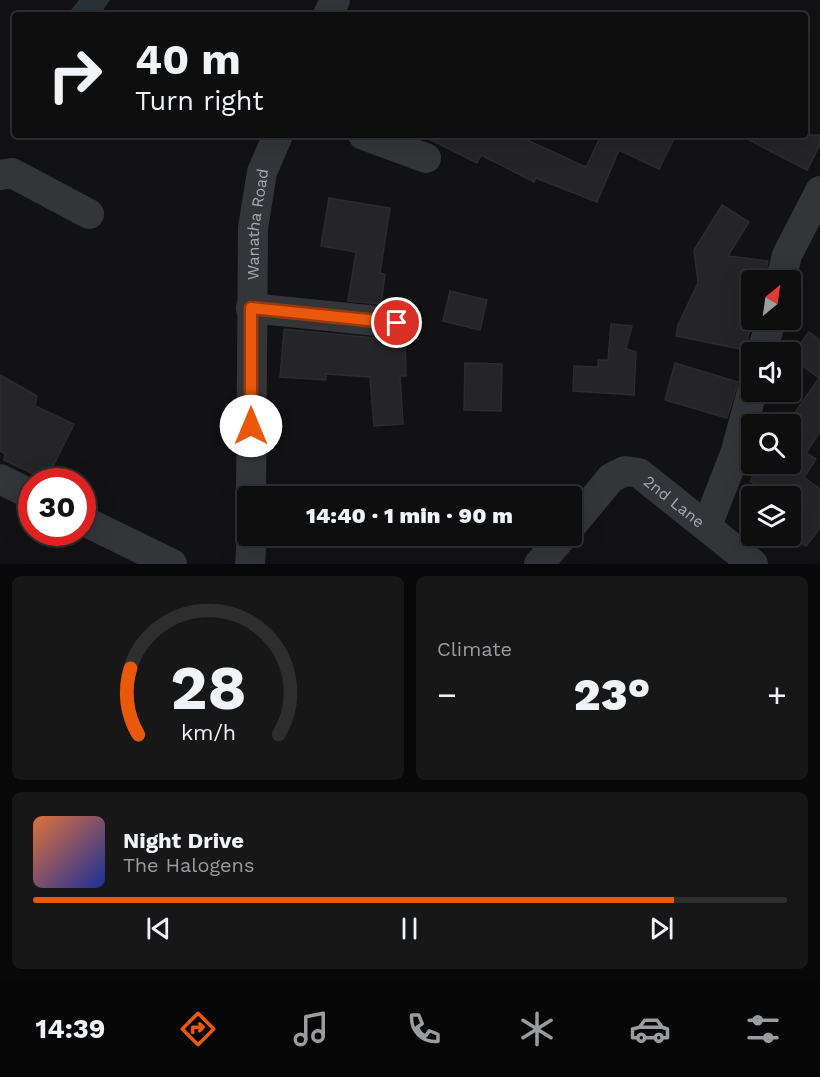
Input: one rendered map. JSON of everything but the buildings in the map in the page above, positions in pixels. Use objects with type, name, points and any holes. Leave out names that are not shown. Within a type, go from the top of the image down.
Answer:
[{"type":"street","name":"Wanatha Road","points":[[252,486],[253,228],[262,172],[277,138]]},
{"type":"street","points":[[371,138],[426,158]]},
{"type":"street","points":[[0,175],[12,174],[89,214]]},
{"type":"street","points":[[784,270],[788,255],[820,191]]},
{"type":"street","points":[[251,308],[397,323]]},
{"type":"street","points":[[706,526],[735,454],[749,402]]},
{"type":"street","name":"2nd Lane","points":[[582,513],[611,478],[625,471],[639,473],[753,564]]},
{"type":"street","points":[[0,479],[18,488]]},
{"type":"street","points":[[96,527],[171,564]]},
{"type":"street","points":[[250,564],[251,546]]},
{"type":"street","points":[[539,564],[554,546]]},
{"type":"shaded area","points":[[79,0],[110,0],[102,12],[69,12]]},
{"type":"route","points":[[251,426],[251,308],[397,323]]}]
